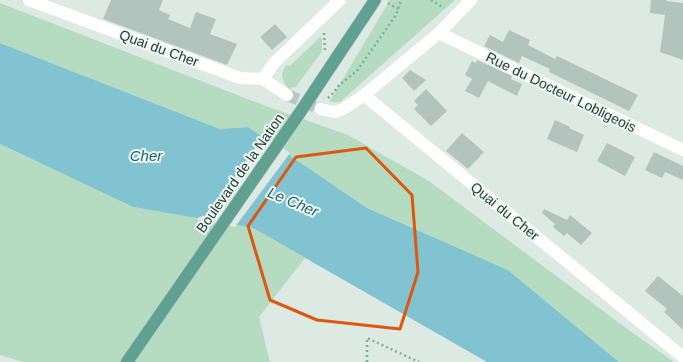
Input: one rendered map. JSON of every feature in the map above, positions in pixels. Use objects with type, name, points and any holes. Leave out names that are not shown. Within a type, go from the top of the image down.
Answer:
[{"type":"main road","name":"Boulevard de la Nation","points":[[128,362],[301,111],[380,1]]},
{"type":"street","name":"Quai du Cher","points":[[29,0],[240,78],[263,78]]},
{"type":"street","points":[[287,96],[263,78],[274,63],[340,0]]},
{"type":"street","points":[[321,109],[334,112],[339,111],[346,108],[364,95],[439,33],[471,0]]},
{"type":"street","name":"Rue du Docteur Lobligeois","points":[[439,33],[683,150]]},
{"type":"street","name":"Quai du Cher","points":[[364,95],[683,357]]},
{"type":"path","points":[[334,92],[339,85],[357,71],[396,15],[401,0]]},
{"type":"path","points":[[380,1],[398,9]]},
{"type":"path","points":[[324,33],[325,50]]},
{"type":"path","points":[[367,362],[367,338],[419,362]]},
{"type":"highlighted area","points":[[366,148],[412,195],[418,272],[400,329],[317,320],[270,300],[248,226],[296,157]]},
{"type":"green space","points":[[390,0],[455,0],[340,102],[329,102]]},
{"type":"green space","points":[[0,3],[266,106],[348,135],[429,181],[674,362],[619,362],[508,270],[367,208],[248,127],[220,129],[0,43]]},
{"type":"green space","points":[[320,37],[322,39],[321,53],[295,88],[292,87],[290,90],[284,83],[282,72],[286,65],[290,66]]},
{"type":"green space","points":[[0,144],[133,207],[253,228],[305,258],[259,317],[270,362],[23,362],[0,355]]},
{"type":"water","name":"Cher","points":[[0,43],[220,129],[248,127],[367,208],[508,270],[619,362],[487,362],[253,228],[133,207],[0,144]]},
{"type":"pier","points":[[264,135],[290,153],[235,227],[197,220],[199,217],[208,215]]},
{"type":"building","points":[[111,0],[163,0],[159,10],[170,15],[168,19],[190,28],[196,12],[216,19],[210,34],[237,44],[227,65],[103,19]]},
{"type":"building","points":[[651,0],[667,0],[666,1],[683,3],[683,60],[660,52],[665,15],[650,13]]},
{"type":"building","points":[[275,24],[287,37],[272,50],[260,37]]},
{"type":"building","points":[[509,30],[530,40],[528,45],[555,59],[557,56],[638,95],[629,111],[549,72],[550,69],[522,56],[519,63],[484,46],[490,35],[503,42]]},
{"type":"building","points":[[477,60],[512,76],[511,79],[522,84],[517,96],[488,81],[479,98],[465,91],[472,79],[465,75],[472,61],[476,63]]},
{"type":"building","points":[[410,70],[426,80],[414,91],[402,78]]},
{"type":"building","points":[[426,89],[447,111],[431,126],[414,109],[418,105],[414,101]]},
{"type":"building","points":[[555,120],[584,135],[577,152],[547,139]]},
{"type":"building","points":[[462,133],[484,152],[468,169],[446,151]]},
{"type":"building","points":[[607,143],[635,157],[625,176],[597,161]]},
{"type":"building","points":[[654,152],[683,166],[683,180],[665,172],[662,178],[645,170]]},
{"type":"building","points":[[544,209],[567,220],[570,215],[592,233],[581,245],[567,233],[564,236],[553,227],[555,224],[542,213]]},
{"type":"building","points":[[658,276],[683,296],[683,330],[664,312],[667,309],[645,291]]},
{"type":"tunnel","points":[[287,95],[321,109]]},
{"type":"water label","name":"Le Cher","points":[[293,202]]}]
